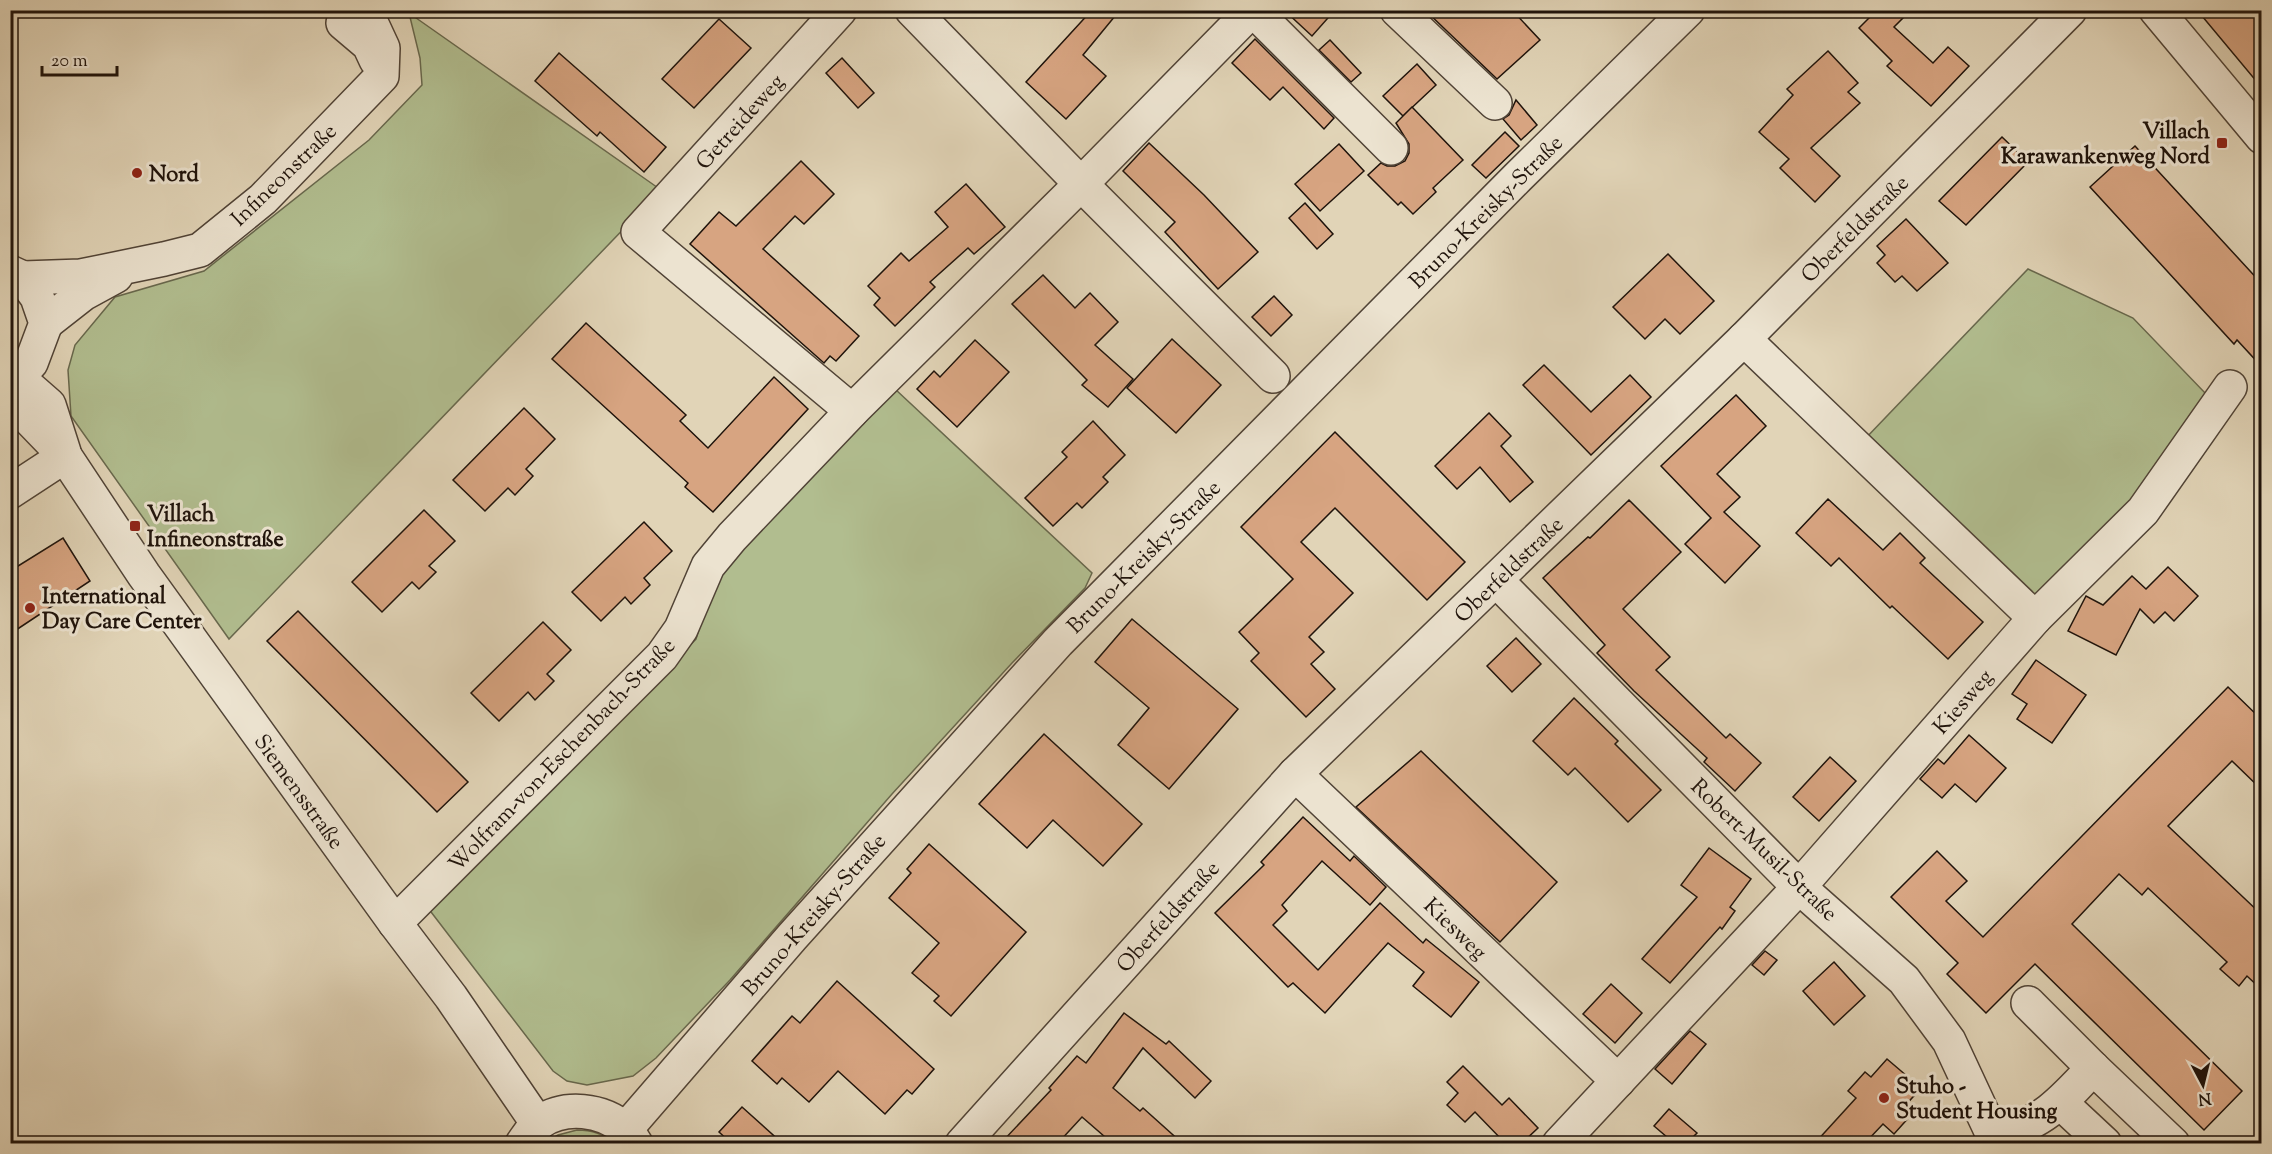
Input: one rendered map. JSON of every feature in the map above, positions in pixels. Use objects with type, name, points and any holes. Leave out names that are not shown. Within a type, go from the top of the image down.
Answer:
[{"type":"street","name":"Getreideweg","points":[[840,10],[638,232],[852,411]]},
{"type":"street","points":[[912,10],[1081,184],[1273,376]]},
{"type":"street","points":[[1252,10],[1391,148]]},
{"type":"street","name":"Wolfram-von-Eschenbach-Straße","points":[[395,923],[662,656],[681,629],[708,566],[732,537],[852,411],[1081,184],[1252,10]]},
{"type":"street","points":[[1397,10],[1495,103]]},
{"type":"street","name":"Bruno-Kreisky-Straße","points":[[530,1133],[549,1118],[571,1112],[591,1112],[613,1121],[631,1136],[800,928],[1058,642],[1518,177],[1688,10]]},
{"type":"street","name":"Oberfeldstraße","points":[[962,1143],[1295,774],[1744,339],[2070,10]]},
{"type":"street","points":[[2156,10],[2262,137]]},
{"type":"street","name":"Infineonstraße","points":[[17,275],[81,276],[200,249],[263,199],[382,76],[383,48],[357,21]]},
{"type":"street","name":"Infineonstraße","points":[[46,323],[83,294],[139,263]]},
{"type":"street","points":[[17,275],[37,297],[46,323]]},
{"type":"street","name":"Siemensstraße","points":[[46,323],[31,363],[13,386],[49,405],[65,456],[144,575],[451,997],[530,1133]]},
{"type":"street","points":[[1744,339],[2035,618]]},
{"type":"street","name":"Kiesweg","points":[[1559,1143],[1799,887],[2035,618],[2143,511],[2230,387]]},
{"type":"street","points":[[10,492],[65,456]]},
{"type":"street","name":"Robert-Musil-Straße","points":[[1496,580],[1799,887],[1904,980],[1949,1041],[1995,1140]]},
{"type":"street","name":"Kiesweg","points":[[1295,774],[1618,1081]]},
{"type":"street","points":[[2028,1003],[2173,1143]]},
{"type":"street","points":[[1995,1140],[2018,1130],[2061,1103],[2093,1068]]},
{"type":"street","points":[[2061,1103],[2106,1143]]},
{"type":"green space","points":[[409,13],[661,190],[229,639],[71,416],[68,370],[75,345],[115,297],[204,271],[369,140],[422,85],[420,58]]},
{"type":"green space","points":[[2028,269],[2133,318],[2207,395],[2134,503],[2037,599],[1864,440]]},
{"type":"green space","points":[[895,389],[1092,573],[1085,588],[1012,663],[892,794],[730,980],[656,1058],[633,1076],[587,1085],[567,1081],[553,1071],[428,908],[696,639],[718,569]]},
{"type":"green space","points":[[577,1130],[597,1133],[614,1143],[544,1143],[558,1135]]},
{"type":"building","points":[[1092,10],[1120,10],[1083,55],[1106,76],[1066,119],[1026,82]]},
{"type":"building","points":[[1284,10],[1335,10],[1312,36]]},
{"type":"building","points":[[1425,10],[1512,10],[1540,40],[1497,79]]},
{"type":"building","points":[[1877,10],[1911,10],[1894,27],[1933,63],[1948,47],[1969,66],[1931,106],[1887,66],[1892,61],[1859,28]]},
{"type":"building","points":[[2197,10],[2262,10],[2262,88]]},
{"type":"building","points":[[719,19],[751,48],[694,108],[662,79]]},
{"type":"building","points":[[1255,39],[1334,118],[1324,129],[1283,87],[1270,100],[1232,63]]},
{"type":"building","points":[[1330,40],[1361,73],[1351,82],[1319,50]]},
{"type":"building","points":[[1828,51],[1858,83],[1848,92],[1860,103],[1811,148],[1840,176],[1815,202],[1780,168],[1789,159],[1759,132],[1793,95],[1787,89]]},
{"type":"building","points":[[559,53],[666,147],[644,172],[600,132],[597,136],[535,81]]},
{"type":"building","points":[[842,58],[874,93],[858,108],[826,73]]},
{"type":"building","points":[[1417,64],[1436,85],[1403,116],[1383,96]]},
{"type":"building","points":[[1516,100],[1537,125],[1521,140],[1503,119],[1509,115]]},
{"type":"building","points":[[1412,107],[1463,160],[1433,188],[1436,192],[1413,214],[1401,202],[1398,205],[1368,175],[1381,163],[1395,166],[1405,161],[1409,153],[1409,144],[1396,123]]},
{"type":"building","points":[[1505,132],[1519,146],[1486,178],[1472,165]]},
{"type":"building","points":[[2002,137],[2028,162],[1966,225],[1939,201]]},
{"type":"building","points":[[1149,143],[1204,195],[1258,252],[1218,289],[1165,232],[1175,222],[1123,171]]},
{"type":"building","points":[[1339,144],[1364,171],[1320,211],[1295,184]]},
{"type":"building","points":[[2135,146],[2262,284],[2262,367],[2237,340],[2234,344],[2090,187]]},
{"type":"building","points":[[801,161],[834,194],[804,224],[795,216],[763,249],[859,336],[836,361],[830,356],[824,363],[690,244],[719,212],[736,226]]},
{"type":"building","points":[[966,184],[1005,227],[974,254],[968,248],[930,282],[935,287],[895,326],[874,305],[880,298],[868,286],[901,253],[909,261],[948,227],[935,212]]},
{"type":"building","points":[[1305,203],[1333,234],[1317,249],[1289,218]]},
{"type":"building","points":[[1906,219],[1948,263],[1917,291],[1902,276],[1895,282],[1877,263],[1885,255],[1877,246]]},
{"type":"building","points":[[1668,254],[1714,301],[1680,334],[1665,319],[1645,339],[1613,307]]},
{"type":"building","points":[[1043,275],[1075,308],[1090,293],[1118,322],[1095,345],[1133,379],[1108,407],[1082,385],[1087,380],[1012,304]]},
{"type":"building","points":[[1274,296],[1292,315],[1271,336],[1252,317]]},
{"type":"building","points":[[586,323],[686,415],[680,421],[708,448],[774,377],[808,409],[713,512],[685,487],[688,483],[552,359]]},
{"type":"building","points":[[1172,339],[1221,385],[1176,433],[1127,388]]},
{"type":"building","points":[[975,340],[1009,372],[957,427],[917,389],[934,371],[940,377]]},
{"type":"building","points":[[1544,365],[1591,412],[1630,375],[1651,397],[1591,455],[1523,385]]},
{"type":"building","points":[[1736,395],[1766,426],[1717,474],[1740,497],[1724,512],[1760,546],[1725,583],[1685,544],[1711,518],[1661,466]]},
{"type":"building","points":[[524,408],[555,439],[526,469],[533,476],[515,495],[508,488],[485,511],[453,480]]},
{"type":"building","points":[[1489,413],[1511,436],[1501,446],[1533,482],[1510,502],[1480,467],[1457,489],[1435,466]]},
{"type":"building","points":[[1093,421],[1125,455],[1103,477],[1108,482],[1082,508],[1077,503],[1053,526],[1025,498],[1067,457],[1062,452]]},
{"type":"building","points":[[1335,432],[1465,562],[1427,600],[1335,508],[1301,542],[1353,593],[1309,637],[1324,652],[1311,664],[1335,689],[1306,717],[1251,661],[1259,653],[1239,632],[1293,579],[1241,527]]},
{"type":"building","points":[[1828,499],[1883,550],[1900,533],[1925,558],[1920,563],[1983,622],[1948,659],[1892,606],[1890,608],[1839,558],[1831,566],[1796,533]]},
{"type":"building","points":[[1629,500],[1681,552],[1623,609],[1670,657],[1656,670],[1726,738],[1730,734],[1761,763],[1735,791],[1704,762],[1707,758],[1634,691],[1597,653],[1605,645],[1543,578],[1588,537],[1590,538]]},
{"type":"building","points":[[424,510],[455,541],[429,566],[436,572],[419,589],[412,582],[382,612],[352,582]]},
{"type":"building","points":[[644,522],[672,551],[644,578],[650,585],[631,604],[625,597],[601,621],[572,592]]},
{"type":"building","name":"International Day Care Center","points":[[63,538],[90,581],[10,634],[10,571]]},
{"type":"building","points":[[2168,567],[2198,596],[2174,621],[2165,612],[2154,623],[2140,609],[2116,655],[2068,631],[2086,596],[2103,605],[2132,576],[2146,589]]},
{"type":"building","points":[[298,611],[468,782],[437,812],[267,641]]},
{"type":"building","points":[[1132,619],[1238,709],[1169,789],[1118,745],[1149,708],[1095,662]]},
{"type":"building","points":[[543,622],[571,650],[547,674],[554,681],[535,700],[528,692],[499,721],[471,693]]},
{"type":"building","points":[[1516,638],[1541,664],[1512,692],[1487,666]]},
{"type":"building","points":[[2036,660],[2086,695],[2052,743],[2017,719],[2027,704],[2012,694]]},
{"type":"building","points":[[2228,687],[2262,720],[2262,790],[2232,761],[2168,826],[2262,915],[2262,990],[2247,976],[2239,986],[2220,969],[2227,962],[2148,888],[2142,895],[2119,874],[2072,924],[2242,1091],[2204,1130],[2035,964],[1986,1013],[1947,974],[1958,963],[1891,897],[1937,851],[1967,881],[1946,901],[1983,937]]},
{"type":"building","points":[[1574,698],[1618,741],[1615,744],[1661,790],[1628,822],[1575,768],[1568,775],[1533,741]]},
{"type":"building","points":[[1044,734],[1142,824],[1103,866],[1053,820],[1027,848],[979,804]]},
{"type":"building","points":[[1969,735],[2006,768],[1976,802],[1955,784],[1942,798],[1920,779],[1938,759],[1944,764]]},
{"type":"building","points":[[1421,751],[1557,882],[1500,942],[1356,807]]},
{"type":"building","points":[[1830,757],[1856,781],[1819,821],[1793,797]]},
{"type":"building","points":[[1303,817],[1350,861],[1354,856],[1386,887],[1370,905],[1322,861],[1282,905],[1287,911],[1273,925],[1318,970],[1380,903],[1423,943],[1426,939],[1479,982],[1451,1017],[1413,986],[1424,972],[1388,943],[1325,1013],[1293,983],[1288,987],[1215,913],[1264,865],[1261,862]]},
{"type":"building","points":[[929,844],[1026,932],[951,1016],[934,1001],[939,996],[912,973],[939,943],[889,898],[911,873],[907,869]]},
{"type":"building","points":[[1709,848],[1751,879],[1730,907],[1735,911],[1722,929],[1720,927],[1670,983],[1642,959],[1697,897],[1681,885]]},
{"type":"building","points":[[1765,951],[1777,960],[1764,975],[1752,965]]},
{"type":"building","points":[[1834,962],[1865,996],[1834,1025],[1803,991]]},
{"type":"building","points":[[837,981],[934,1069],[912,1094],[907,1090],[885,1114],[838,1071],[809,1102],[782,1078],[777,1084],[752,1061],[792,1016],[800,1023]]},
{"type":"building","points":[[1611,984],[1642,1013],[1615,1043],[1583,1014]]},
{"type":"building","points":[[1124,1013],[1166,1044],[1169,1041],[1211,1081],[1195,1098],[1143,1048],[1113,1088],[1140,1111],[1143,1108],[1182,1143],[1112,1143],[1082,1117],[1058,1143],[1001,1143],[1051,1090],[1049,1088],[1077,1056],[1086,1063]]},
{"type":"building","points":[[1690,1031],[1706,1044],[1672,1084],[1655,1069]]},
{"type":"building","name":"Stuho - Student Housing","points":[[1887,1059],[1921,1088],[1903,1108],[1911,1115],[1894,1134],[1883,1124],[1865,1143],[1815,1143],[1856,1098],[1848,1091],[1865,1072],[1871,1077]]},
{"type":"building","points":[[1463,1066],[1502,1105],[1509,1098],[1538,1128],[1522,1143],[1505,1143],[1475,1112],[1465,1122],[1447,1105],[1458,1093],[1447,1082]]},
{"type":"building","points":[[742,1107],[782,1143],[731,1143],[719,1132]]},
{"type":"building","points":[[1669,1109],[1697,1133],[1687,1143],[1674,1143],[1654,1126]]},
{"type":"place","name":"Villach Karawankenweg Nord","points":[[2222,143]]},
{"type":"place","name":"Nord","points":[[137,173]]},
{"type":"place","name":"Villach Infineonstraße","points":[[135,526]]},
{"type":"place","name":"International Day Care Center","points":[[30,608]]},
{"type":"place","name":"Stuho - Student Housing","points":[[1884,1098]]}]
